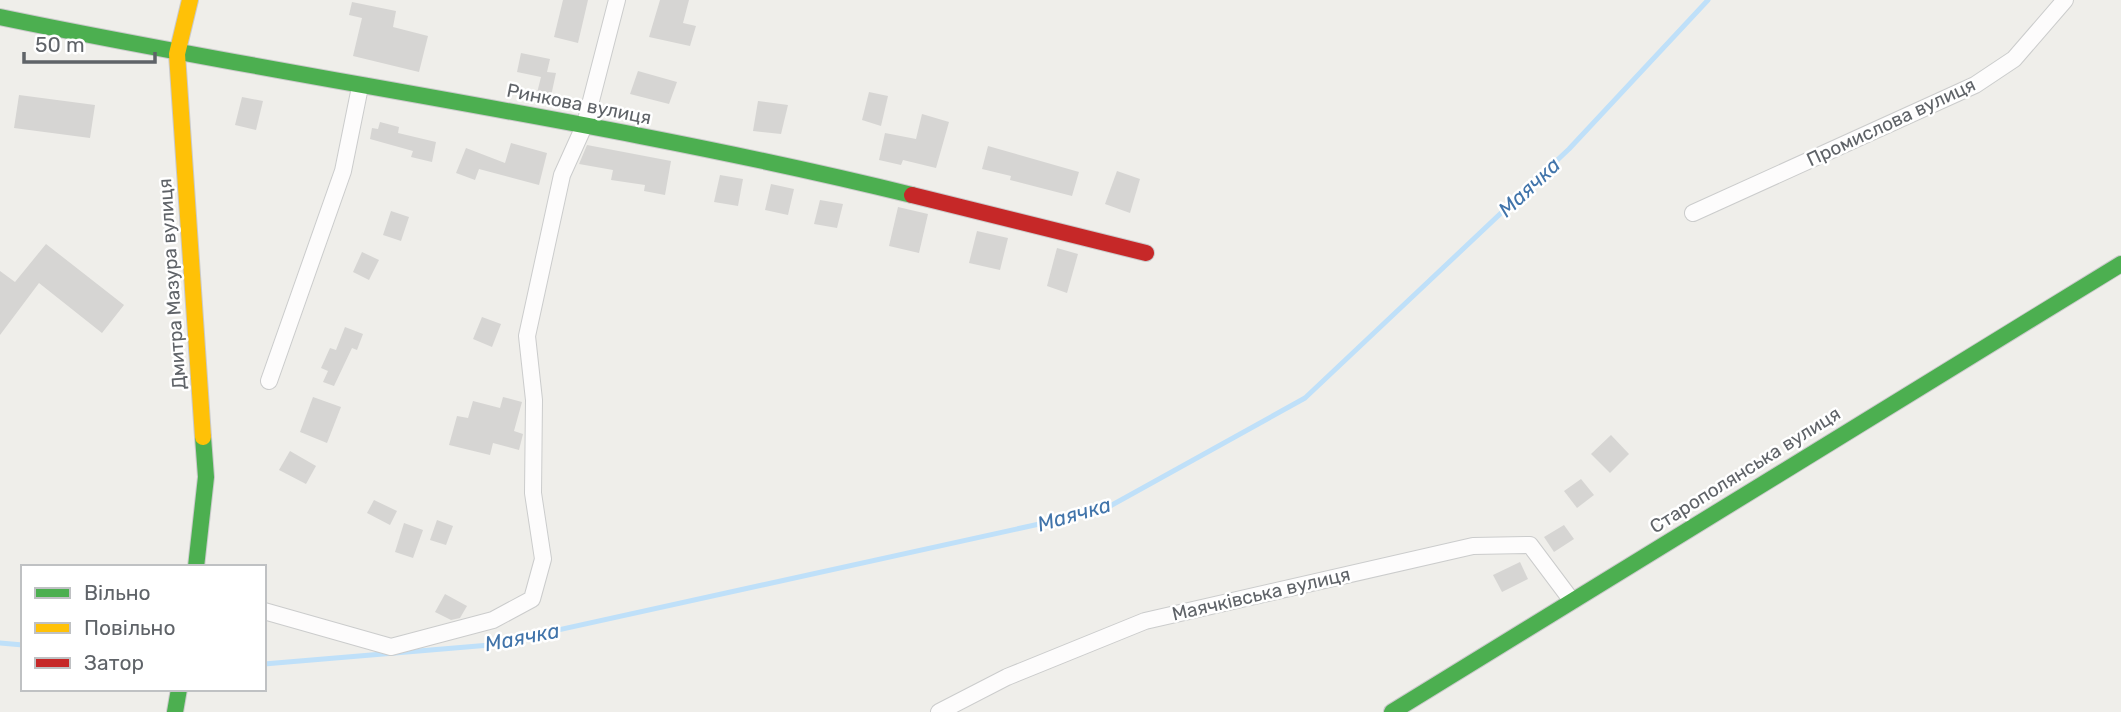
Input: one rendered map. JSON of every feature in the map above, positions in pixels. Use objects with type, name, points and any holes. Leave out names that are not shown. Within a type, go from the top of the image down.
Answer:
[{"type":"street","name":"Дмитра Мазура вулиця","points":[[190,0],[177,54],[206,477],[196,565]]},
{"type":"street","points":[[266,612],[391,647],[493,620],[532,599],[543,559],[533,493],[534,400],[527,336],[562,176],[585,124],[617,0]]},
{"type":"street","name":"Промислова вулиця","points":[[1693,213],[1975,85],[2014,60],[2065,0]]},
{"type":"street","name":"Ринкова вулиця","points":[[0,17],[177,54],[585,124],[874,186],[1146,253]]},
{"type":"street","points":[[269,381],[343,171],[360,87]]},
{"type":"street","name":"Старополянська вулиця","points":[[1392,712],[2121,264]]},
{"type":"street","name":"Маячківська вулиця","points":[[939,712],[1007,677],[1145,621],[1473,546],[1530,545],[1572,601]]},
{"type":"street","points":[[176,712],[179,691]]},
{"type":"building","points":[[563,0],[588,0],[578,43],[554,37]]},
{"type":"building","points":[[660,0],[689,0],[683,23],[696,26],[690,46],[649,37]]},
{"type":"building","points":[[352,2],[396,11],[393,27],[428,36],[419,72],[353,56],[362,18],[349,15]]},
{"type":"building","points":[[521,53],[550,59],[547,72],[556,73],[551,96],[537,93],[541,77],[517,72]]},
{"type":"building","points":[[638,71],[677,82],[669,104],[630,94]]},
{"type":"building","points":[[869,92],[888,96],[881,126],[862,120]]},
{"type":"building","points":[[19,95],[95,105],[90,138],[14,128]]},
{"type":"building","points":[[242,97],[263,101],[256,130],[235,125]]},
{"type":"building","points":[[758,101],[788,105],[781,134],[753,131]]},
{"type":"building","points":[[922,114],[949,122],[936,168],[903,160],[901,165],[879,160],[885,133],[916,139]]},
{"type":"building","points":[[380,122],[399,127],[398,133],[436,142],[432,162],[411,157],[413,151],[370,139],[372,128],[378,129]]},
{"type":"building","points":[[511,143],[547,153],[539,185],[479,169],[475,180],[456,173],[466,148],[505,163]]},
{"type":"building","points":[[587,145],[671,161],[665,195],[644,191],[645,185],[611,180],[613,170],[579,164]]},
{"type":"building","points":[[988,146],[1079,172],[1072,196],[1010,180],[1011,176],[982,169]]},
{"type":"building","points":[[1117,171],[1140,179],[1130,213],[1105,204]]},
{"type":"building","points":[[720,175],[743,179],[738,206],[714,202]]},
{"type":"building","points":[[771,184],[794,189],[788,215],[765,210]]},
{"type":"building","points":[[820,200],[843,204],[837,228],[814,224]]},
{"type":"building","points":[[898,207],[928,214],[919,253],[889,246]]},
{"type":"building","points":[[391,211],[409,217],[401,241],[383,235]]},
{"type":"building","points":[[977,231],[1008,238],[1000,270],[969,263]]},
{"type":"building","points":[[46,244],[124,305],[102,333],[39,283],[0,335],[0,271],[15,282]]},
{"type":"building","points":[[1057,248],[1078,254],[1067,293],[1047,286]]},
{"type":"building","points":[[362,252],[379,260],[369,280],[353,272]]},
{"type":"building","points":[[482,317],[501,324],[492,347],[473,339]]},
{"type":"building","points":[[345,327],[363,334],[357,350],[352,348],[334,386],[323,382],[328,371],[321,368],[330,348],[336,350]]},
{"type":"building","points":[[313,397],[341,407],[327,443],[300,432]]},
{"type":"building","points":[[503,397],[522,402],[514,431],[523,434],[519,450],[493,443],[490,455],[449,445],[457,416],[468,418],[473,401],[500,408]]},
{"type":"building","points":[[1611,435],[1629,454],[1610,473],[1591,454]]},
{"type":"building","points":[[290,451],[316,466],[306,484],[279,470]]},
{"type":"building","points":[[1581,479],[1594,495],[1577,508],[1564,491]]},
{"type":"building","points":[[374,500],[397,511],[390,525],[367,513]]},
{"type":"building","points":[[437,520],[453,526],[446,545],[430,540]]},
{"type":"building","points":[[404,523],[423,530],[413,558],[395,552]]},
{"type":"building","points":[[1564,525],[1574,539],[1554,552],[1544,537]]},
{"type":"building","points":[[1520,562],[1528,579],[1502,592],[1493,575]]},
{"type":"building","points":[[445,594],[467,606],[460,618],[451,620],[435,612]]},
{"type":"waterway","name":"Маячка","points":[[266,664],[490,645],[1103,510],[1305,398],[1569,149],[1708,0]]},
{"type":"waterway","name":"Маячка","points":[[0,643],[21,645]]},
{"type":"traffic: fast","points":[[0,17],[685,145],[912,195]]},
{"type":"traffic: fast","points":[[1392,712],[2121,264]]},
{"type":"traffic: fast","points":[[196,565],[206,477],[203,437]]},
{"type":"traffic: fast","points":[[175,712],[179,691]]},
{"type":"traffic: slow","points":[[190,0],[177,54],[203,437]]},
{"type":"traffic: jam","points":[[912,195],[1146,253]]}]
